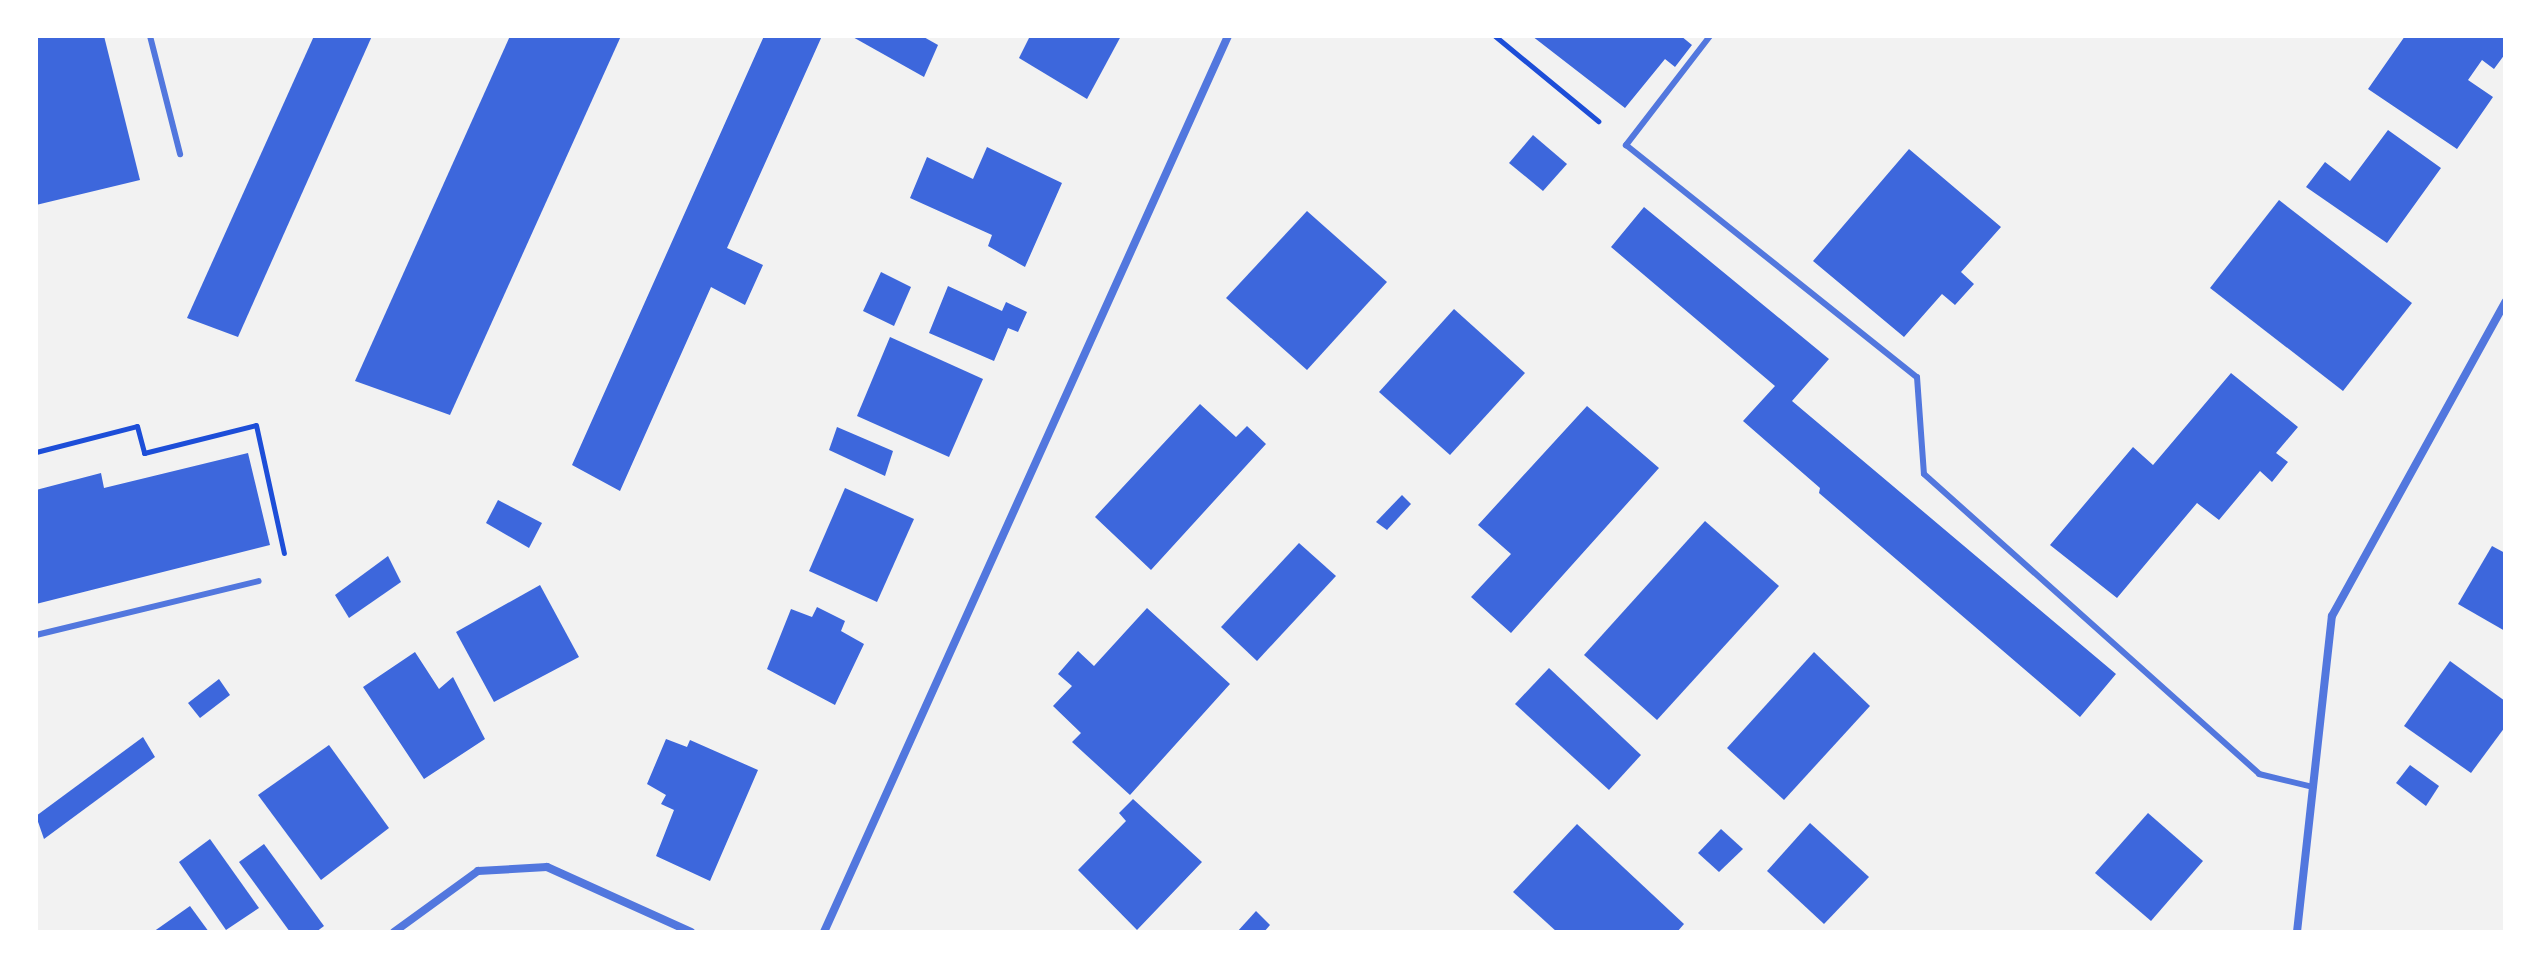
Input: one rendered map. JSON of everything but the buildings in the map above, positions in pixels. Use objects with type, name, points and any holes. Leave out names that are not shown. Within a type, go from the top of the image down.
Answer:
[{"type":"street","points":[[824,932],[1228,36]]},
{"type":"street","points":[[2297,932],[2332,616],[2505,302]]},
{"type":"street","points":[[394,932],[478,871],[547,867],[691,932]]},
{"type":"lane","points":[[150,36],[180,154]]},
{"type":"lane","points":[[1710,36],[1626,145],[1917,377],[1924,474],[2259,774],[2313,787]]},
{"type":"lane","points":[[36,635],[259,581]]},
{"type":"path","points":[[1495,36],[1626,145]]},
{"type":"path","points":[[36,452],[137,426],[144,453],[256,425],[288,571],[259,581]]}]
